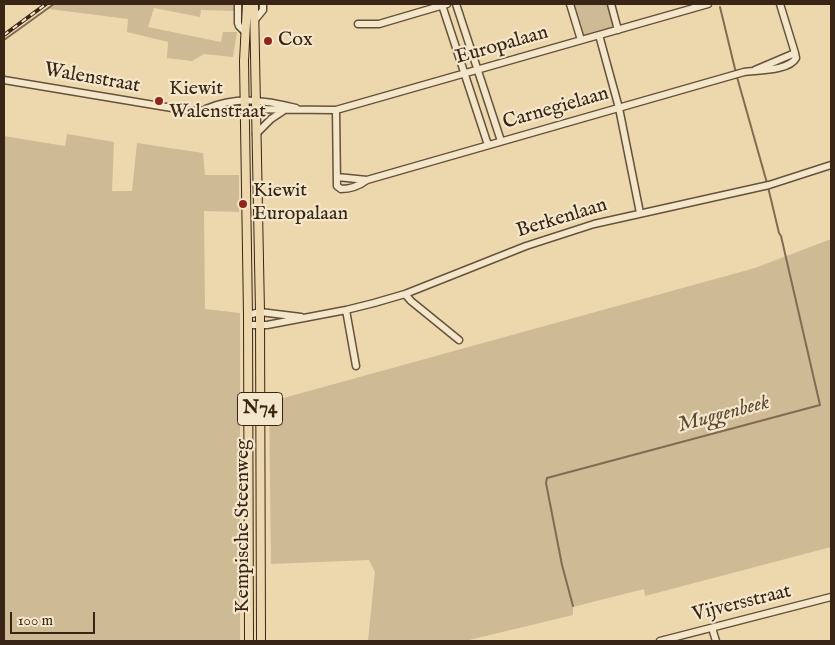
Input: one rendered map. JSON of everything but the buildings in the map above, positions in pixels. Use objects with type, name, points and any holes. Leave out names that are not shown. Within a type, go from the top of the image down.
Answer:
[{"type":"main road","name":"Kempische Steenweg","points":[[247,4],[244,61],[248,315],[249,641]]},
{"type":"main road","name":"Kempische Steenweg","points":[[254,4],[260,312],[261,641]]},
{"type":"street","name":"Kempische Steenweg","points":[[238,4],[238,23],[245,32]]},
{"type":"street","name":"Kempische Steenweg","points":[[254,22],[263,10],[263,4]]},
{"type":"street","points":[[358,24],[379,24],[444,4],[488,145]]},
{"type":"street","points":[[456,4],[501,141]]},
{"type":"street","points":[[570,4],[581,40]]},
{"type":"street","points":[[611,4],[618,30]]},
{"type":"street","name":"Europalaan","points":[[256,110],[336,110],[708,4]]},
{"type":"street","name":"Carnegielaan","points":[[367,180],[361,185],[341,189],[337,186],[337,177],[367,180],[754,71],[792,64],[796,58],[795,53],[780,4]]},
{"type":"street","points":[[599,35],[619,108],[640,213]]},
{"type":"street","name":"Walenstraat","points":[[4,80],[182,110],[256,110]]},
{"type":"street","name":"Europalaan","points":[[245,100],[271,102],[305,110]]},
{"type":"street","name":"Walenstraat","points":[[204,110],[224,102],[245,100]]},
{"type":"street","points":[[256,134],[271,119],[287,110]]},
{"type":"street","points":[[336,110],[337,177]]},
{"type":"street","name":"Berkenlaan","points":[[248,325],[260,326],[307,318],[346,310],[405,294],[526,246],[594,224],[769,185],[831,165]]},
{"type":"street","points":[[405,294],[459,340]]},
{"type":"street","points":[[346,310],[356,366]]},
{"type":"street","name":"Berkenlaan","points":[[248,315],[260,312],[307,318]]},
{"type":"street","name":"Vijversstraat","points":[[660,641],[831,597]]},
{"type":"street","points":[[712,628],[716,641]]},
{"type":"shaded area","points":[[56,4],[236,4],[236,11],[201,10],[200,17],[154,8],[148,27],[221,42],[223,32],[237,32],[233,57],[204,54],[192,61],[167,58],[168,42],[127,32],[128,19],[49,9]]},
{"type":"shaded area","points":[[573,4],[608,4],[614,28],[583,37]]},
{"type":"shaded area","points":[[67,134],[114,142],[112,191],[132,191],[137,143],[203,153],[205,175],[239,175],[239,212],[204,211],[205,309],[240,313],[240,641],[4,641],[4,136],[65,146]]},
{"type":"shaded area","points":[[831,239],[831,547],[645,596],[644,589],[573,607],[573,615],[465,641],[368,641],[375,572],[369,560],[271,564],[269,402],[755,268]]},
{"type":"waterway","points":[[4,40],[54,4]]},
{"type":"waterway","name":"Muggenbeek","points":[[720,7],[736,73]]},
{"type":"waterway","name":"Muggenbeek","points":[[737,77],[767,183]]},
{"type":"waterway","name":"Muggenbeek","points":[[573,606],[562,565],[546,483],[547,478],[820,405],[768,187]]},
{"type":"railway","points":[[4,35],[46,4]]},
{"type":"place","name":"Cox","points":[[268,41]]},
{"type":"place","name":"Kiewit Walenstraat","points":[[159,101]]},
{"type":"place","name":"Kiewit Europalaan","points":[[243,204]]}]
